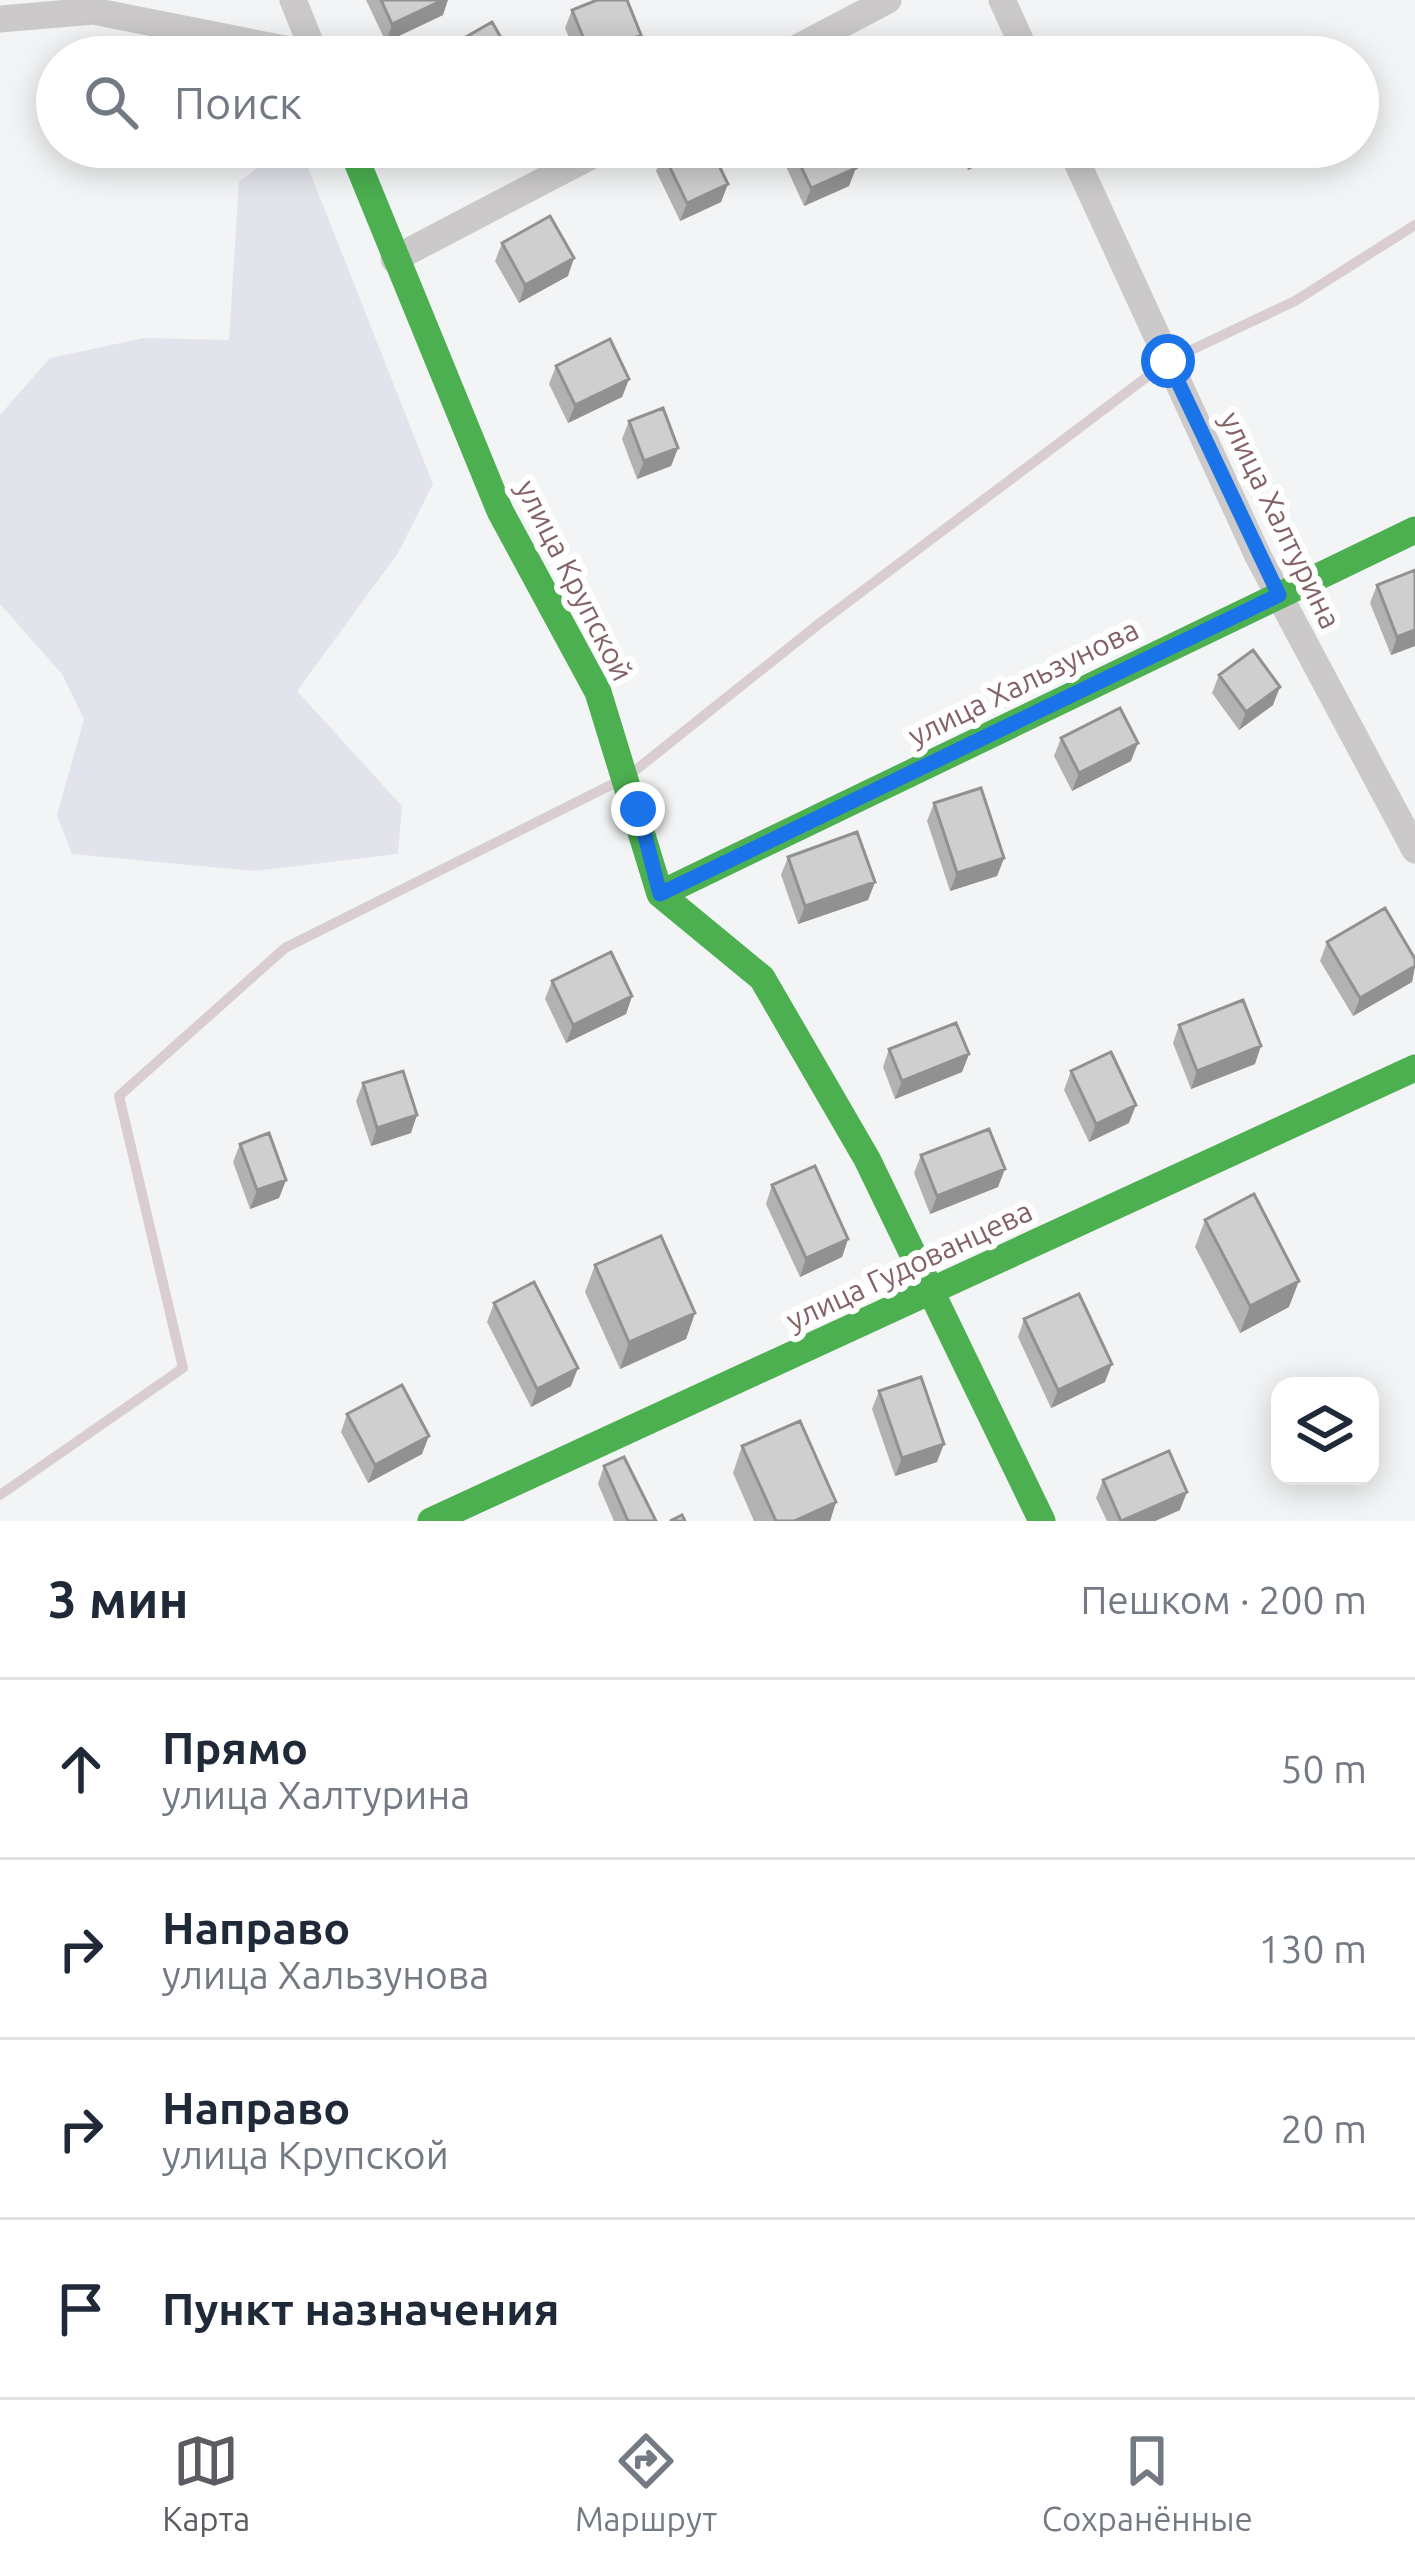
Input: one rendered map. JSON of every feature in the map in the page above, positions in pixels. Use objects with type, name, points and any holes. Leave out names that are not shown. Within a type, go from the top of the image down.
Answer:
[{"type":"street","points":[[292,0],[307,36]]},
{"type":"street","points":[[820,36],[888,0]]},
{"type":"street","points":[[1002,0],[1018,36]]},
{"type":"street","points":[[0,19],[93,11],[216,36]]},
{"type":"street","name":"улица Крупской","points":[[359,168],[500,511],[598,692],[638,809],[660,894]]},
{"type":"street","points":[[394,259],[568,168]]},
{"type":"street","name":"улица Халтурина","points":[[1080,168],[1279,595],[1415,850]]},
{"type":"street","name":"улица Хальзунова","points":[[660,894],[1415,530]]},
{"type":"street","points":[[660,894],[762,978],[867,1160],[1042,1521]]},
{"type":"street","name":"улица Гудованцева","points":[[431,1521],[1415,1069]]},
{"type":"shaded area","points":[[257,168],[308,168],[433,484],[398,553],[297,691],[402,806],[398,854],[255,871],[72,854],[57,815],[84,719],[62,674],[0,604],[0,415],[50,358],[144,338],[229,340],[239,182]]},
{"type":"building","points":[[381,0],[443,0],[392,24]]},
{"type":"building","points":[[597,0],[627,0],[641,35],[583,36],[572,10]]},
{"type":"building","points":[[492,22],[500,36],[468,36]]},
{"type":"building","points":[[670,168],[720,168],[728,184],[687,203]]},
{"type":"building","points":[[802,168],[856,168],[811,188]]},
{"type":"building","points":[[550,216],[574,258],[525,285],[502,243]]},
{"type":"building","points":[[610,339],[629,379],[575,405],[556,366]]},
{"type":"building","points":[[663,408],[678,448],[644,461],[629,421]]},
{"type":"building","points":[[1415,570],[1415,630],[1397,637],[1377,585]]},
{"type":"building","points":[[1253,650],[1280,687],[1246,712],[1219,675]]},
{"type":"building","points":[[1120,708],[1138,743],[1079,773],[1061,738]]},
{"type":"building","points":[[981,788],[1004,858],[957,873],[934,803]]},
{"type":"building","points":[[857,832],[875,882],[805,906],[788,857]]},
{"type":"building","points":[[1385,908],[1415,966],[1360,998],[1327,942]]},
{"type":"building","points":[[611,952],[632,996],[573,1025],[552,981]]},
{"type":"building","points":[[1243,1000],[1261,1046],[1197,1071],[1179,1025]]},
{"type":"building","points":[[956,1023],[969,1054],[902,1081],[889,1049]]},
{"type":"building","points":[[1111,1052],[1136,1105],[1096,1124],[1071,1071]]},
{"type":"building","points":[[403,1071],[417,1115],[377,1128],[363,1083]]},
{"type":"building","points":[[989,1129],[1005,1169],[937,1196],[921,1155]]},
{"type":"building","points":[[269,1133],[286,1180],[257,1190],[240,1144]]},
{"type":"building","points":[[815,1166],[848,1239],[806,1258],[772,1185]]},
{"type":"building","points":[[1254,1194],[1299,1281],[1250,1306],[1205,1220]]},
{"type":"building","points":[[661,1236],[695,1313],[629,1342],[595,1265]]},
{"type":"building","points":[[534,1282],[578,1368],[537,1389],[494,1303]]},
{"type":"building","points":[[1079,1294],[1112,1364],[1058,1390],[1024,1319]]},
{"type":"building","points":[[921,1377],[944,1444],[902,1458],[879,1391]]},
{"type":"building","points":[[402,1385],[429,1436],[375,1465],[347,1414]]},
{"type":"building","points":[[800,1421],[836,1502],[794,1521],[776,1521],[742,1446]]},
{"type":"building","points":[[1169,1451],[1187,1492],[1121,1521],[1103,1480]]},
{"type":"building","points":[[624,1457],[656,1521],[628,1521],[604,1466]]},
{"type":"waterway","points":[[0,1495],[183,1368],[119,1096],[285,948],[627,777],[820,623],[1168,361],[1295,301],[1415,225]]},
{"type":"traffic: fast","points":[[360,168],[500,511],[598,692],[660,894],[762,978],[867,1159],[1042,1521]]},
{"type":"traffic: fast","points":[[660,894],[1415,530]]},
{"type":"traffic: fast","points":[[431,1521],[1415,1068]]},
{"type":"route","points":[[638,809],[660,894],[1279,595],[1168,361]]}]
